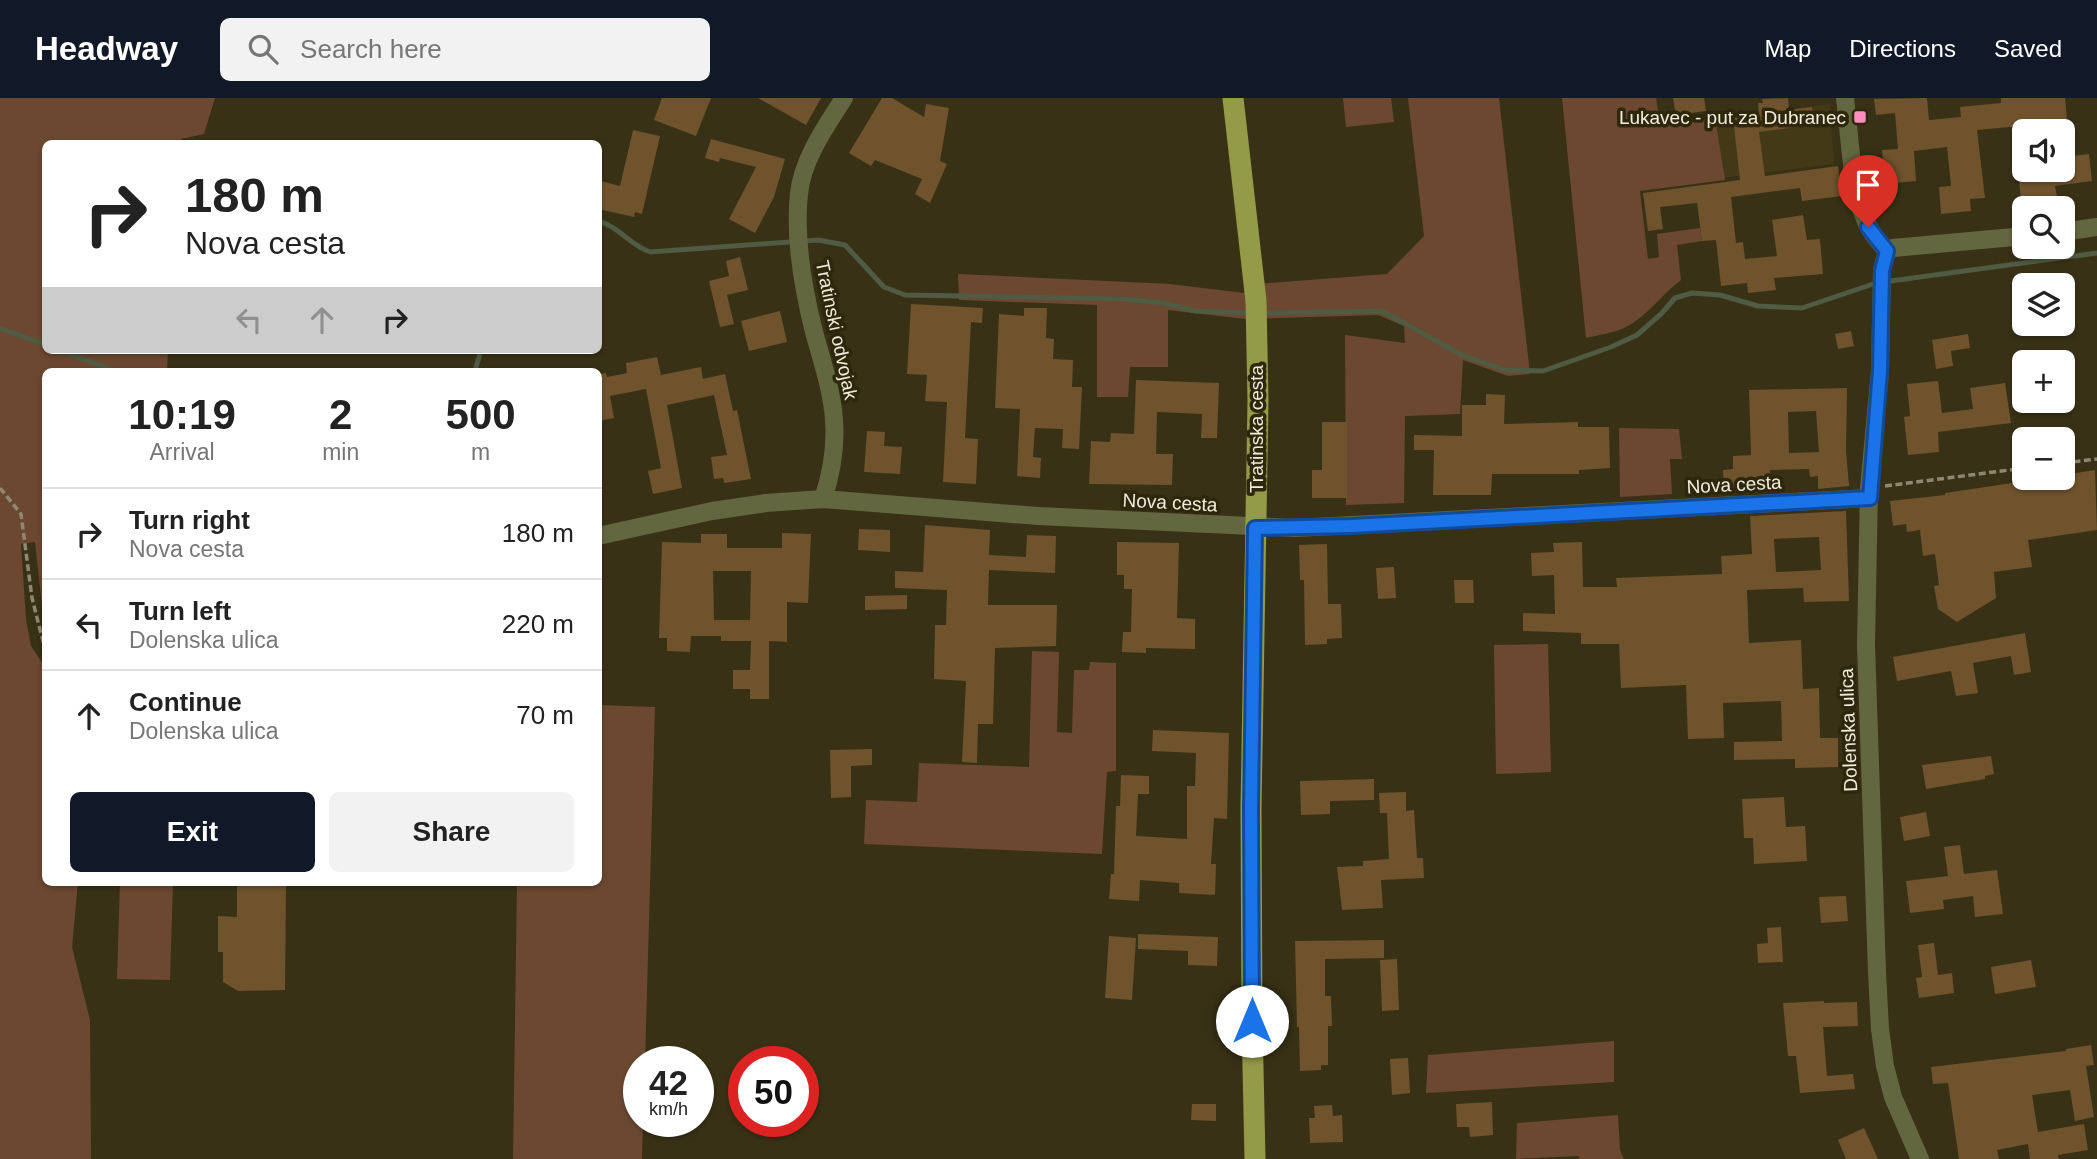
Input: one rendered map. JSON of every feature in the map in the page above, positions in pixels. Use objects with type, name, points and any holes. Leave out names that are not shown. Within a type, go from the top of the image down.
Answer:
[{"type":"main road","name":"Tratinska cesta","points":[[1233,98],[1256,301],[1258,401],[1251,821],[1255,1159]]},
{"type":"street","name":"Tratinski odvojak","points":[[823,499],[830,480],[834,422],[829,386],[814,331],[799,253],[799,193],[805,169],[844,98]]},
{"type":"street","points":[[1845,98],[1855,178],[1865,219],[1887,251],[1893,248],[2012,237]]},
{"type":"street","points":[[2075,231],[2097,228]]},
{"type":"street","name":"Dolenska ulica","points":[[1887,251],[1882,271],[1880,371],[1869,493],[1866,645],[1880,1029],[1885,1066],[1894,1097],[1920,1159]]},
{"type":"street","name":"Nova cesta","points":[[602,535],[712,511],[766,503],[823,499],[996,513],[1255,528],[1351,526],[1869,493]]},
{"type":"path","points":[[2075,462],[2097,459]]},
{"type":"path","points":[[1869,493],[2012,470]]},
{"type":"path","points":[[0,488],[21,514],[32,598],[42,637]]},
{"type":"shaded area","points":[[0,98],[215,98],[204,134],[181,140],[42,140],[42,354],[168,354],[167,368],[42,368],[42,606],[35,542],[21,544],[26,619],[31,646],[42,662],[42,886],[78,886],[72,947],[90,1020],[91,1159],[0,1159]]},
{"type":"shaded area","points":[[1343,98],[1391,98],[1394,122],[1346,127]]},
{"type":"shaded area","points":[[1408,98],[1499,98],[1530,374],[1508,376],[1463,360],[1460,414],[1405,416],[1404,503],[1346,505],[1345,335],[1405,343],[1404,326],[1378,315],[1245,319],[1168,310],[1168,367],[1130,367],[1128,397],[1097,397],[1097,305],[959,300],[958,274],[1170,284],[1244,293],[1244,285],[1387,274],[1424,236]]},
{"type":"shaded area","points":[[1562,98],[1656,98],[1660,126],[1715,117],[1725,180],[1640,191],[1648,259],[1659,257],[1657,234],[1700,228],[1702,241],[1677,245],[1681,280],[1640,318],[1620,330],[1586,338]]},
{"type":"shaded area","points":[[1830,104],[1834,164],[1575,196],[1570,144]]},
{"type":"shaded area","points":[[1619,428],[1679,429],[1682,459],[1670,459],[1672,494],[1620,497]]},
{"type":"shaded area","points":[[1548,644],[1551,772],[1496,774],[1494,645]]},
{"type":"shaded area","points":[[1032,651],[1059,652],[1057,732],[1072,733],[1074,670],[1089,670],[1090,662],[1116,663],[1116,771],[1107,772],[1102,854],[864,844],[866,800],[917,802],[919,763],[1029,767]]},
{"type":"shaded area","points":[[602,705],[655,707],[645,1046],[623,1046],[623,1137],[643,1137],[642,1159],[513,1159],[517,886],[602,886]]},
{"type":"shaded area","points":[[120,886],[173,886],[170,980],[117,979]]},
{"type":"shaded area","points":[[1614,1041],[1614,1082],[1426,1093],[1428,1055]]},
{"type":"shaded area","points":[[1618,1115],[1620,1150],[1624,1159],[1580,1159],[1578,1156],[1516,1159],[1517,1123]]},
{"type":"building","points":[[662,98],[711,98],[696,136],[654,120]]},
{"type":"building","points":[[758,98],[821,98],[806,125]]},
{"type":"building","points":[[882,98],[892,98],[924,117],[926,104],[949,108],[940,161],[947,164],[930,203],[915,194],[922,179],[875,160],[871,166],[849,153]]},
{"type":"building","points":[[1673,98],[1704,98],[1706,111],[1676,115]]},
{"type":"building","points":[[1788,98],[1789,110],[1812,107],[1814,125],[1759,132],[1765,176],[1838,166],[1842,196],[1802,201],[1800,188],[1731,197],[1736,243],[1743,242],[1745,259],[1777,256],[1772,220],[1803,215],[1807,240],[1820,239],[1823,274],[1774,278],[1776,290],[1748,293],[1747,283],[1721,286],[1716,240],[1702,241],[1697,203],[1660,207],[1663,229],[1648,231],[1643,193],[1740,180],[1733,117],[1759,114],[1758,103],[1763,103],[1762,99]]},
{"type":"building","points":[[1927,98],[1929,120],[1961,117],[1960,107],[2001,103],[2001,98],[2065,98],[2067,119],[2012,119],[2012,127],[1977,130],[1985,198],[1970,199],[1971,211],[1941,214],[1939,187],[1951,186],[1947,147],[1914,151],[1916,181],[1885,184],[1882,150],[1898,149],[1895,113],[1876,115],[1874,99]]},
{"type":"building","points":[[633,130],[660,136],[642,214],[635,212],[634,217],[602,210],[602,181],[620,186]]},
{"type":"building","points":[[711,139],[785,159],[774,197],[755,233],[729,219],[756,167],[720,158],[719,162],[705,158]]},
{"type":"building","points":[[2089,154],[2092,181],[2055,186],[2057,196],[2021,196],[2019,182],[2075,182],[2075,156]]},
{"type":"building","points":[[740,257],[748,290],[727,295],[734,324],[720,327],[709,281],[729,276],[726,261]]},
{"type":"building","points":[[911,304],[983,308],[982,323],[971,322],[965,438],[978,439],[976,484],[943,482],[947,402],[925,401],[927,375],[907,374]]},
{"type":"building","points":[[1024,308],[1047,308],[1046,338],[1054,339],[1053,359],[1073,360],[1072,387],[1082,387],[1079,449],[1062,448],[1063,429],[1035,428],[1033,457],[1041,458],[1040,478],[1017,476],[1020,409],[995,408],[999,314],[1024,316]]},
{"type":"building","points":[[780,311],[787,342],[749,351],[741,321]]},
{"type":"building","points":[[1851,331],[1854,346],[1838,349],[1835,334]]},
{"type":"building","points":[[1968,334],[1970,348],[1951,351],[1953,366],[1936,369],[1932,340]]},
{"type":"building","points":[[657,357],[661,375],[701,367],[703,379],[725,374],[733,411],[737,410],[751,479],[724,483],[723,478],[714,479],[711,457],[727,455],[714,395],[667,405],[682,488],[653,494],[648,471],[661,468],[646,389],[610,396],[614,418],[602,420],[602,374],[606,373],[607,377],[627,373],[626,363]]},
{"type":"building","points":[[1136,380],[1219,383],[1217,438],[1201,438],[1202,414],[1157,412],[1156,454],[1173,454],[1172,485],[1089,484],[1091,441],[1110,442],[1111,433],[1134,434]]},
{"type":"building","points":[[1938,381],[1942,413],[1973,409],[1970,388],[2005,383],[2011,423],[1938,432],[1939,452],[1908,455],[1904,417],[1910,416],[1907,384]]},
{"type":"building","points":[[1847,388],[1846,451],[1849,486],[1818,489],[1818,476],[1810,477],[1809,469],[1770,470],[1770,492],[1724,490],[1723,470],[1733,469],[1733,456],[1751,455],[1749,390]],"holes":[[[1816,411],[1819,452],[1789,453],[1788,412]]]},
{"type":"building","points":[[1486,394],[1505,395],[1504,424],[1578,422],[1578,427],[1609,427],[1610,468],[1579,470],[1579,474],[1492,474],[1491,495],[1433,495],[1434,450],[1414,450],[1414,435],[1462,436],[1462,405],[1486,405]]},
{"type":"building","points":[[1322,422],[1347,422],[1347,498],[1312,498],[1312,470],[1322,470]]},
{"type":"building","points":[[867,431],[885,432],[884,446],[902,447],[900,474],[864,472]]},
{"type":"building","points":[[2095,470],[2097,530],[2028,540],[2032,567],[1994,572],[1996,598],[1957,622],[1938,609],[1934,586],[1939,585],[1935,554],[1923,556],[1920,530],[1907,532],[1906,524],[1893,526],[1890,501],[2012,483],[2012,490],[2075,490],[2075,473]]},
{"type":"building","points":[[1846,511],[1849,601],[1804,602],[1803,588],[1747,590],[1749,643],[1801,640],[1803,689],[1819,688],[1820,738],[1838,738],[1838,767],[1795,768],[1795,759],[1734,760],[1734,742],[1782,741],[1781,701],[1723,703],[1724,738],[1688,739],[1686,685],[1621,688],[1619,644],[1581,644],[1581,633],[1523,631],[1523,613],[1555,614],[1554,575],[1532,576],[1531,553],[1554,552],[1553,543],[1582,542],[1583,587],[1617,587],[1616,578],[1722,574],[1721,556],[1752,554],[1750,516]],"holes":[[[1819,537],[1821,570],[1776,572],[1774,539]]]},
{"type":"building","points":[[925,525],[990,530],[989,555],[1026,557],[1027,535],[1056,536],[1055,573],[989,570],[988,605],[1057,605],[1056,646],[995,648],[993,724],[978,724],[977,763],[962,762],[966,681],[934,679],[935,625],[946,625],[947,590],[895,588],[895,571],[923,572]]},
{"type":"building","points":[[859,529],[890,530],[890,552],[858,550]]},
{"type":"building","points":[[782,533],[811,534],[808,603],[787,602],[787,642],[769,641],[769,699],[750,699],[750,689],[733,689],[733,670],[750,670],[751,641],[721,641],[721,636],[691,636],[690,652],[667,651],[667,638],[659,638],[662,542],[701,543],[701,534],[727,534],[727,548],[782,548]],"holes":[[[713,571],[751,571],[750,620],[714,620]]]},
{"type":"building","points":[[1117,542],[1179,543],[1177,618],[1195,619],[1195,649],[1146,648],[1146,653],[1122,652],[1123,632],[1131,632],[1132,589],[1124,589],[1124,575],[1117,575]]},
{"type":"building","points":[[1327,544],[1328,604],[1341,604],[1342,638],[1327,639],[1327,644],[1305,645],[1304,580],[1300,580],[1299,545]]},
{"type":"building","points":[[1394,567],[1396,598],[1378,599],[1376,568]]},
{"type":"building","points":[[1454,580],[1473,580],[1474,603],[1455,603]]},
{"type":"building","points":[[907,595],[907,609],[865,610],[865,596]]},
{"type":"building","points":[[2025,633],[2031,672],[2014,675],[2011,656],[1973,663],[1978,693],[1956,696],[1951,671],[1897,681],[1893,657]]},
{"type":"building","points":[[1153,730],[1229,733],[1227,819],[1214,818],[1211,864],[1216,864],[1215,895],[1179,893],[1179,883],[1140,880],[1139,901],[1109,899],[1111,874],[1114,874],[1116,806],[1120,806],[1121,775],[1149,776],[1149,794],[1138,794],[1136,836],[1187,839],[1187,786],[1195,786],[1196,753],[1152,751]]},
{"type":"building","points":[[872,749],[872,765],[851,766],[851,797],[831,798],[830,750]]},
{"type":"building","points":[[1991,756],[1994,774],[1985,776],[1985,779],[1926,789],[1922,765]]},
{"type":"building","points":[[1374,779],[1374,800],[1330,801],[1330,814],[1301,815],[1300,781]]},
{"type":"building","points":[[1406,792],[1406,811],[1414,810],[1417,858],[1423,858],[1424,878],[1381,880],[1383,908],[1342,910],[1337,867],[1363,866],[1363,861],[1389,859],[1387,813],[1380,813],[1379,793]]},
{"type":"building","points":[[1784,797],[1786,827],[1805,826],[1807,861],[1754,864],[1753,838],[1744,838],[1742,799]]},
{"type":"building","points":[[1926,812],[1930,836],[1904,841],[1900,817]]},
{"type":"building","points":[[1960,845],[1964,874],[1997,870],[2003,914],[1975,917],[1973,896],[1943,900],[1944,909],[1910,913],[1906,881],[1948,876],[1944,847]]},
{"type":"building","points":[[237,886],[286,886],[285,990],[238,991],[223,982],[223,952],[218,952],[218,916],[237,917]]},
{"type":"building","points":[[1846,896],[1848,921],[1821,923],[1819,897]]},
{"type":"building","points":[[1781,927],[1783,962],[1758,963],[1757,944],[1768,943],[1767,928]]},
{"type":"building","points":[[1138,934],[1218,937],[1217,966],[1188,965],[1188,951],[1138,949]]},
{"type":"building","points":[[1109,936],[1136,938],[1132,1000],[1105,998]]},
{"type":"building","points":[[1384,940],[1384,958],[1325,959],[1325,996],[1331,996],[1332,1026],[1328,1026],[1328,1065],[1321,1065],[1321,1070],[1300,1071],[1295,941]]},
{"type":"building","points":[[1934,943],[1938,975],[1952,973],[1954,993],[1919,998],[1916,978],[1922,977],[1918,945]]},
{"type":"building","points":[[1397,959],[1399,1010],[1382,1011],[1380,960]]},
{"type":"building","points":[[2031,960],[2036,987],[1995,994],[1991,967]]},
{"type":"building","points":[[1857,1002],[1858,1026],[1823,1027],[1827,1076],[1853,1074],[1855,1089],[1800,1093],[1796,1056],[1788,1056],[1783,1003]]},
{"type":"building","points":[[2091,1045],[2094,1065],[2086,1066],[2094,1117],[2075,1121],[2070,1090],[2032,1095],[2038,1132],[2084,1124],[2088,1150],[2058,1155],[2059,1159],[2030,1159],[2028,1144],[1997,1150],[1999,1159],[1959,1159],[1948,1083],[1933,1084],[1931,1067],[2066,1051]]},
{"type":"building","points":[[1408,1058],[1410,1093],[1392,1095],[1390,1059]]},
{"type":"building","points":[[1492,1102],[1493,1135],[1470,1137],[1469,1127],[1457,1127],[1456,1104]]},
{"type":"building","points":[[1192,1104],[1216,1104],[1216,1121],[1191,1120]]},
{"type":"building","points":[[1332,1105],[1333,1116],[1342,1115],[1343,1142],[1310,1143],[1309,1118],[1315,1118],[1314,1106]]},
{"type":"building","points":[[1864,1128],[1878,1159],[1846,1159],[1838,1140]]},
{"type":"waterway","points":[[602,222],[650,252],[818,240],[845,245],[884,287],[905,295],[1123,299],[1163,303],[1195,311],[1252,313]]},
{"type":"waterway","points":[[1262,313],[1382,311],[1462,355],[1505,370],[1543,371],[1637,335],[1675,298],[1692,293],[1720,295],[1758,306],[1802,308],[1876,283],[2097,253]]},
{"type":"waterway","points":[[0,328],[42,344]]},
{"type":"waterway","points":[[70,354],[107,368]]},
{"type":"waterway","points":[[476,368],[480,354]]},
{"type":"place","name":"Lukavec - put za Dubranec","points":[[1860,117]]},
{"type":"route","points":[[1252,1021],[1251,808],[1255,528],[1351,526],[1870,498],[1880,371],[1882,271],[1887,251],[1868,227]]}]
